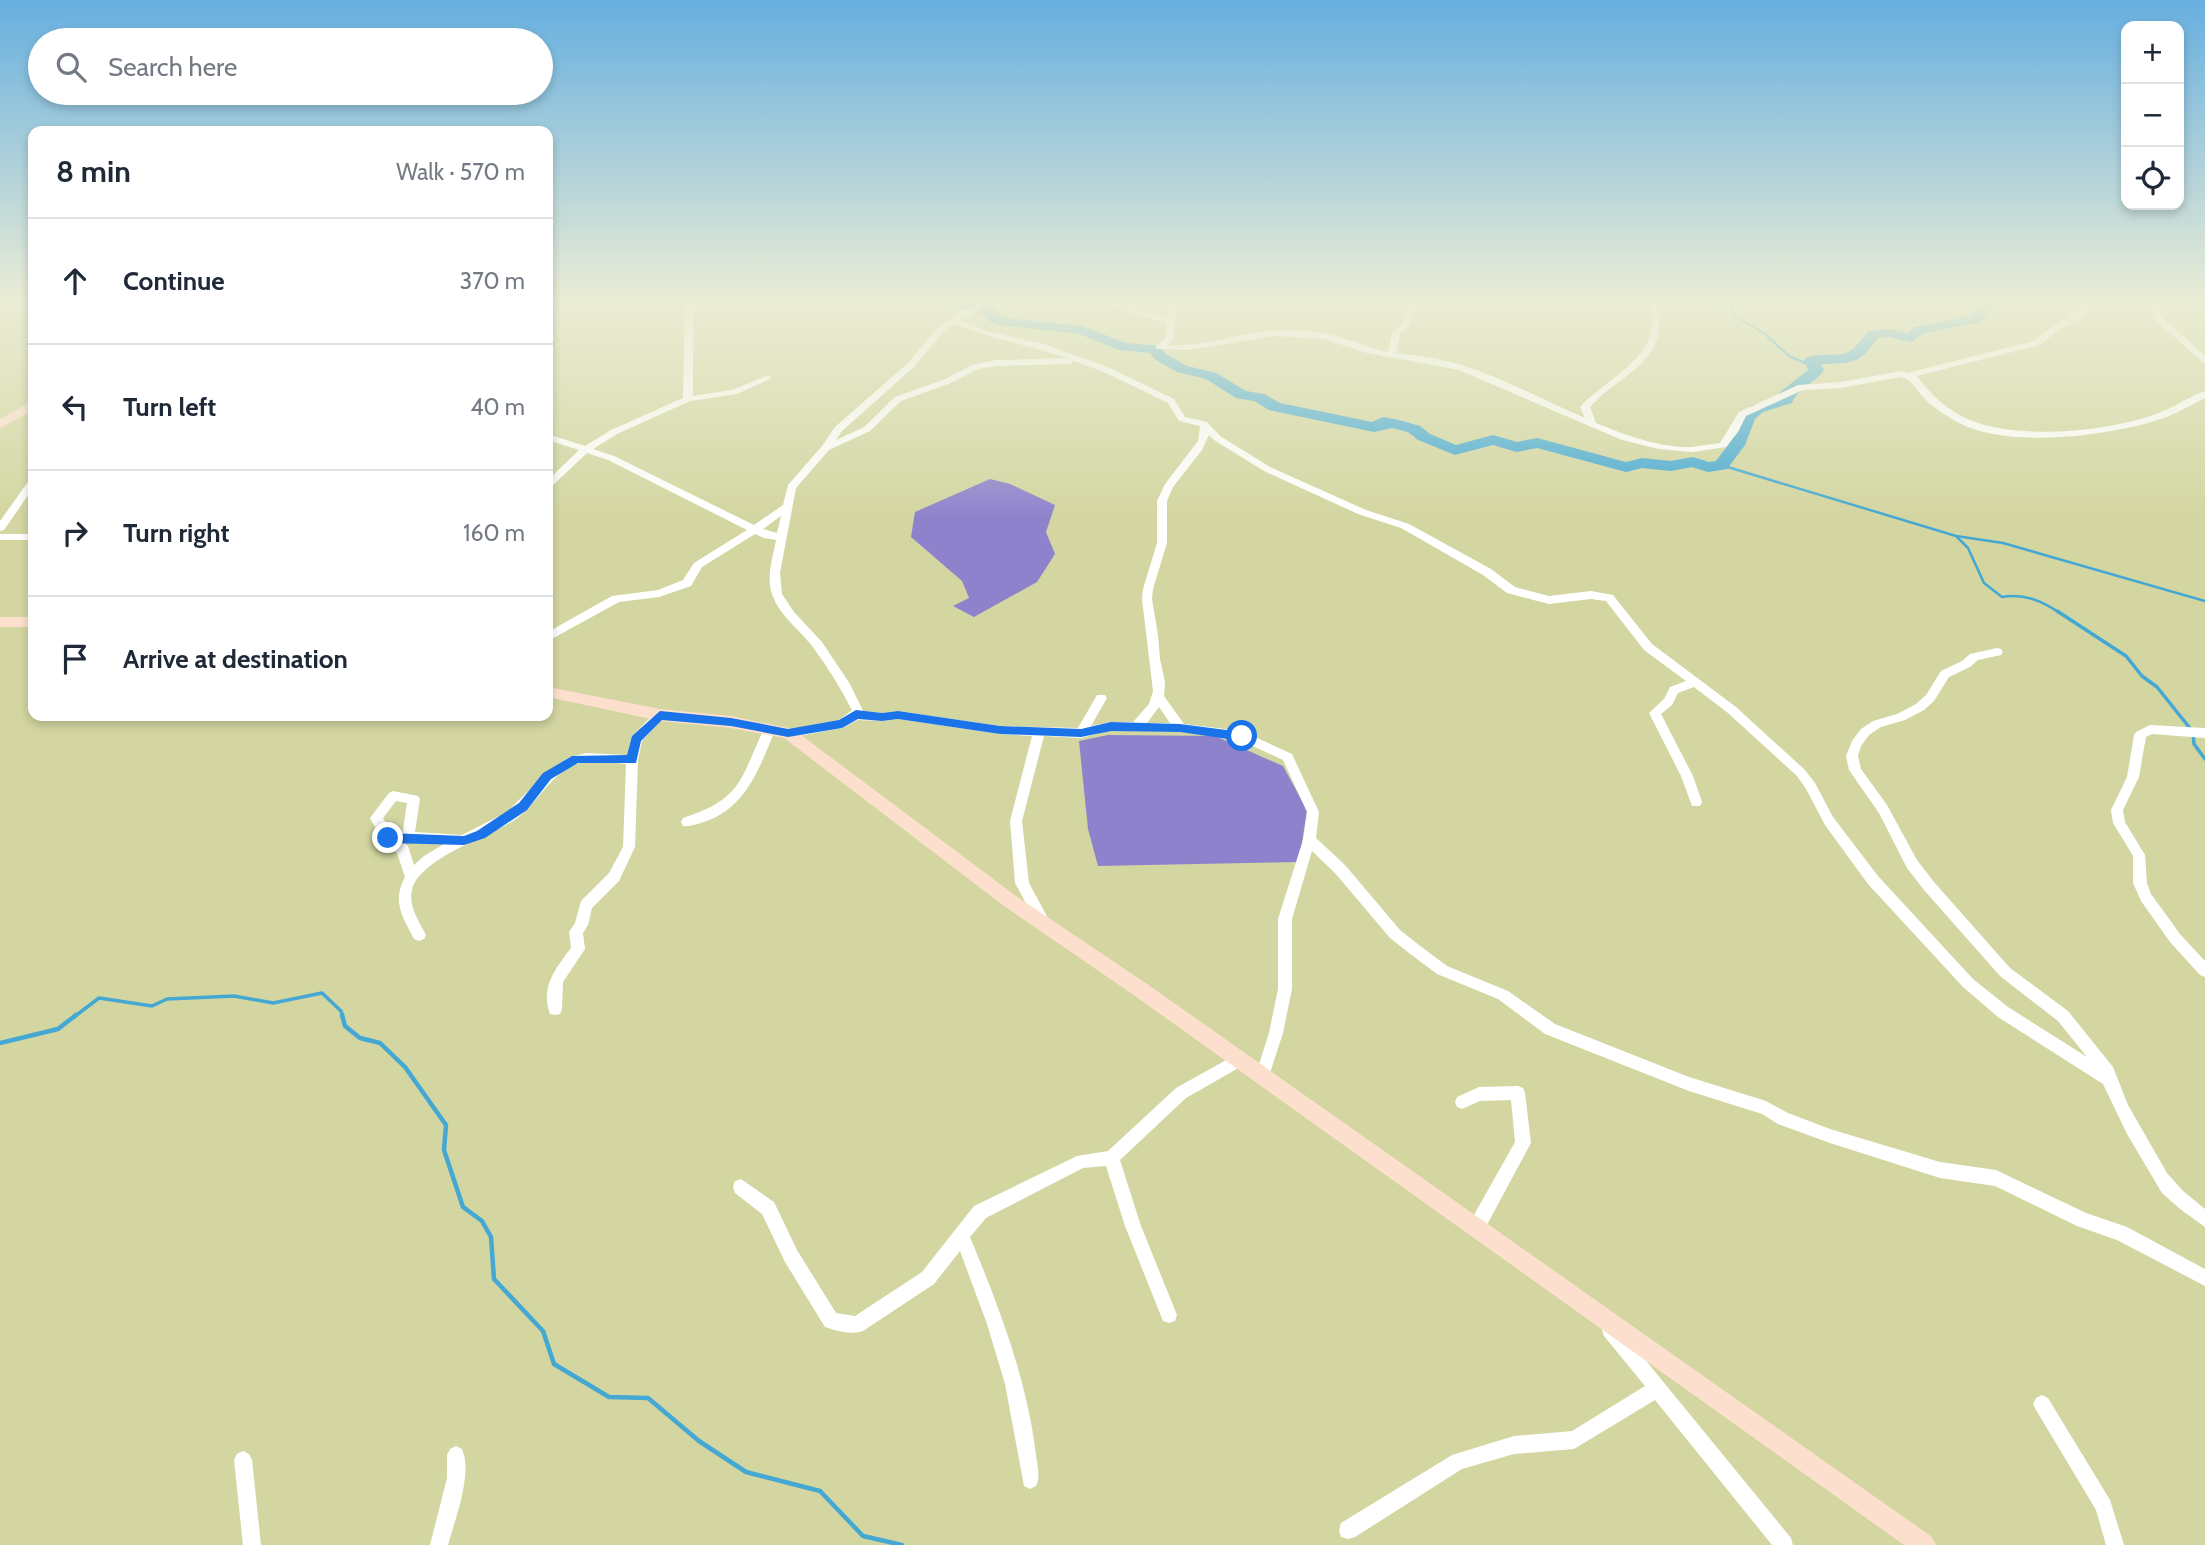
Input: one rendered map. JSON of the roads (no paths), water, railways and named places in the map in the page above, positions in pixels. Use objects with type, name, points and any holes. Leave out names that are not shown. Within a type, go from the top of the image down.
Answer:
[{"type":"street","points":[[688,375],[688,398]]},
{"type":"street","points":[[856,715],[858,710],[846,687],[818,645],[790,615],[777,594],[774,581],[791,487],[826,448],[838,429],[899,375]]},
{"type":"street","points":[[826,448],[867,429],[898,400],[959,375]]},
{"type":"street","points":[[1118,375],[1171,401],[1182,419],[1204,424],[1217,438],[1267,469],[1362,512],[1405,526],[1487,572],[1511,590],[1549,600],[1591,595],[1609,598],[1647,647],[1732,710],[1801,773],[1829,821],[1873,880],[1968,983],[2003,1012],[2107,1078],[2168,1187],[2205,1219]]},
{"type":"street","points":[[1478,375],[1629,439],[1688,449],[1723,445],[1742,414],[1749,408],[1801,387],[1842,385],[1907,375]]},
{"type":"street","points":[[1591,423],[1585,407],[1594,395],[1622,375]]},
{"type":"street","points":[[1908,375],[1928,397],[1963,421],[1991,431],[2015,434],[2077,433],[2126,425],[2160,416],[2205,394]]},
{"type":"street","points":[[553,480],[585,450],[614,432],[688,398],[733,392],[768,378]]},
{"type":"street","points":[[0,424],[28,409]]},
{"type":"street","points":[[1180,728],[1159,698],[1160,671],[1154,661],[1155,642],[1149,619],[1147,592],[1162,543],[1163,496],[1177,473],[1205,441],[1207,432],[1204,424]]},
{"type":"street","points":[[553,439],[611,458],[768,536],[780,537]]},
{"type":"street","points":[[0,528],[28,488]]},
{"type":"street","points":[[553,634],[615,599],[660,593],[688,583],[698,565],[705,559],[756,529],[786,507]]},
{"type":"street","points":[[0,537],[28,537]]},
{"type":"street","points":[[0,622],[28,622]]},
{"type":"street","points":[[1997,652],[1974,657],[1945,674],[1930,698],[1920,706],[1901,717],[1877,724],[1865,733],[1856,744],[1852,756],[1855,770],[1883,809],[1902,847],[1929,886],[2005,972],[2063,1016],[2096,1055],[2108,1072],[2107,1078]]},
{"type":"street","points":[[1696,682],[1674,690],[1668,702],[1655,713],[1687,776],[1696,802]]},
{"type":"street","points":[[553,693],[660,715],[779,731],[842,724],[856,715],[898,715],[1000,730],[1081,733],[1111,726],[1180,728],[1242,736],[1288,757],[1313,812],[1309,840],[1285,919],[1285,989],[1276,1033],[1262,1077]]},
{"type":"street","points":[[1081,733],[1101,698]]},
{"type":"street","points":[[1135,727],[1159,698]]},
{"type":"street","points":[[555,1009],[556,980],[578,949],[576,932],[581,925],[586,905],[614,877],[629,848],[632,760],[636,739],[660,715]]},
{"type":"street","points":[[2205,733],[2150,729],[2140,735],[2133,777],[2117,810],[2119,823],[2139,855],[2140,883],[2146,897],[2175,937],[2205,971]]},
{"type":"street","points":[[687,822],[702,818],[732,801],[745,788],[779,731]]},
{"type":"street","points":[[779,731],[1046,926],[1141,990],[1924,1545]]},
{"type":"street","points":[[1039,731],[1016,821],[1022,883],[1046,926]]},
{"type":"street","points":[[419,935],[407,919],[405,899],[411,875],[430,856],[481,835],[512,815],[523,807],[547,776],[576,759],[632,760]]},
{"type":"street","points":[[408,837],[414,799],[393,796],[376,818],[388,838],[403,850],[411,875]]},
{"type":"street","points":[[388,838],[464,841]]},
{"type":"street","points":[[1309,840],[1340,869],[1395,934],[1442,970],[1503,995],[1550,1030],[1689,1084],[1766,1108],[1783,1119],[1830,1136],[1940,1170],[1996,1178],[2083,1220],[2121,1233],[2205,1278]]},
{"type":"street","points":[[741,1187],[768,1208],[791,1256],[831,1321],[857,1325],[928,1278],[980,1212],[1082,1161],[1111,1158],[1181,1093],[1237,1060]]},
{"type":"street","points":[[1462,1102],[1479,1094],[1518,1093],[1523,1143],[1476,1228]]},
{"type":"street","points":[[1111,1158],[1133,1226],[1169,1315]]},
{"type":"street","points":[[961,1234],[998,1325],[1026,1432],[1030,1479]]},
{"type":"street","points":[[1598,1316],[1784,1545]]},
{"type":"street","points":[[1348,1530],[1458,1461],[1514,1445],[1574,1440],[1658,1388]]},
{"type":"street","points":[[2042,1404],[2104,1506],[2115,1545]]},
{"type":"street","points":[[439,1545],[456,1478],[456,1455]]},
{"type":"street","points":[[243,1460],[252,1545]]},
{"type":"waterway","points":[[1207,375],[1242,395],[1258,397],[1275,407],[1374,427],[1383,422],[1393,423],[1414,429],[1424,437],[1455,450],[1493,440],[1517,447],[1537,443],[1626,467],[1642,463],[1671,466],[1693,462],[1708,467],[1721,465],[1737,445],[1748,417],[1757,409],[1786,400],[1785,396],[1812,375]]},
{"type":"waterway","points":[[1721,465],[1956,536],[2003,543],[2205,601]]},
{"type":"waterway","points":[[1957,537],[1968,548],[1984,583],[2002,597],[2033,599],[2060,613]]},
{"type":"waterway","points":[[2057,611],[2126,656],[2142,676],[2157,687],[2193,732],[2194,744],[2205,759]]},
{"type":"waterway","points":[[74,1017],[99,998],[152,1006],[167,999],[234,996],[273,1003],[322,993],[341,1011],[343,1017]]},
{"type":"waterway","points":[[0,1043],[58,1029],[76,1015]]},
{"type":"waterway","points":[[342,1015],[345,1026],[360,1038],[380,1043],[405,1067],[446,1125],[444,1150],[463,1207],[482,1221],[491,1237],[494,1279],[543,1331],[554,1364],[609,1397],[648,1398],[699,1441],[746,1472],[820,1491],[863,1536],[902,1545]]}]
